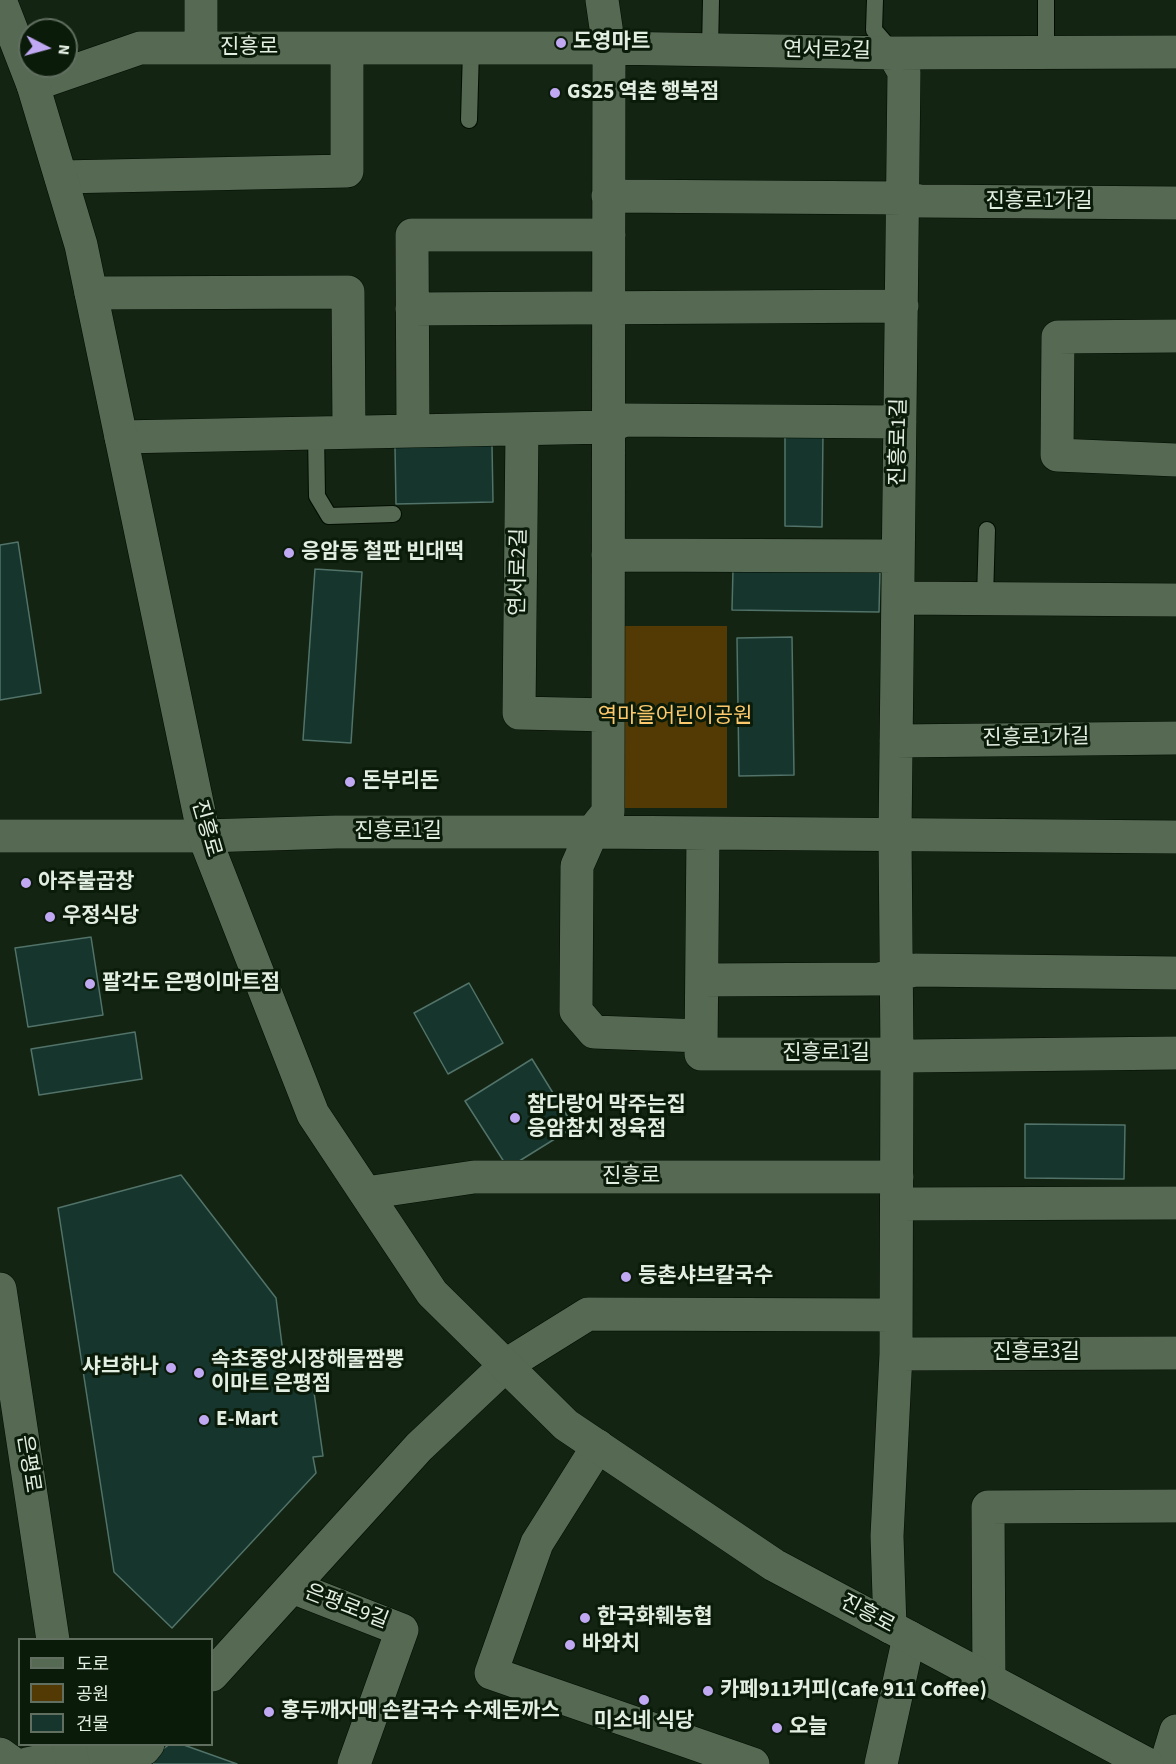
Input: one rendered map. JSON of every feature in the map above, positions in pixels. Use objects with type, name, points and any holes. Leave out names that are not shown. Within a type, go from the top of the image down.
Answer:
[{"type":"street","name":"진흥로","points":[[0,0],[33,85],[81,245],[204,836],[313,1114],[432,1293],[566,1425],[774,1565],[1147,1764]]},
{"type":"street","points":[[201,0],[201,48]]},
{"type":"street","points":[[602,0],[609,48],[608,812],[592,832],[578,866],[576,1011],[594,1032],[701,1036],[704,833]]},
{"type":"street","name":"진흥로","points":[[33,85],[140,48],[471,49]]},
{"type":"street","points":[[61,177],[347,171],[347,48]]},
{"type":"street","name":"연서로2길","points":[[471,49],[609,48],[893,53],[1176,52]]},
{"type":"street","name":"진흥로1길","points":[[893,53],[904,72],[895,835]]},
{"type":"street","points":[[608,196],[903,198]]},
{"type":"street","name":"진흥로1가길","points":[[903,198],[920,201],[1176,203]]},
{"type":"street","points":[[413,431],[412,235],[609,235]]},
{"type":"street","points":[[91,293],[348,292],[349,432]]},
{"type":"street","points":[[412,309],[902,306]]},
{"type":"street","points":[[1176,336],[1058,337],[1057,455],[1176,460]]},
{"type":"street","points":[[121,437],[608,427],[625,420],[900,422]]},
{"type":"street","name":"연서로2길","points":[[522,429],[519,713],[609,715]]},
{"type":"street","points":[[608,555],[898,556]]},
{"type":"street","points":[[898,598],[1176,600]]},
{"type":"street","name":"진흥로1가길","points":[[896,741],[1176,738]]},
{"type":"street","name":"진흥로1길","points":[[0,836],[592,832],[1176,837]]},
{"type":"street","points":[[881,1764],[899,1632],[887,1536],[896,1354],[895,835]]},
{"type":"street","points":[[702,980],[879,979],[915,970],[1176,973]]},
{"type":"street","name":"진흥로1길","points":[[701,1036],[701,1054],[897,1054]]},
{"type":"street","points":[[897,1054],[910,1056],[1176,1053]]},
{"type":"street","name":"진흥로","points":[[366,1193],[474,1177],[897,1190]]},
{"type":"street","points":[[897,1190],[1176,1203]]},
{"type":"street","name":"은평로","points":[[0,1290],[53,1638]]},
{"type":"street","points":[[213,1674],[419,1448],[506,1365],[588,1314],[896,1315]]},
{"type":"street","name":"진흥로3길","points":[[896,1354],[1176,1353]]},
{"type":"street","points":[[598,1446],[537,1543],[491,1673],[753,1764]]},
{"type":"street","points":[[989,1680],[988,1507],[1176,1506]]},
{"type":"street","name":"은평로9길","points":[[292,1587],[402,1630],[354,1764]]},
{"type":"street","points":[[1166,1764],[1176,1731]]},
{"type":"street","points":[[27,1764],[71,1755],[144,1749],[146,1746]]},
{"type":"street","points":[[0,1754],[14,1764]]},
{"type":"lane","points":[[710,50],[711,0]]},
{"type":"lane","points":[[875,0],[874,30],[893,53]]},
{"type":"lane","points":[[1046,0],[1046,52]]},
{"type":"lane","points":[[469,120],[471,49]]},
{"type":"lane","points":[[316,433],[317,496],[329,516],[393,514]]},
{"type":"lane","points":[[985,598],[987,530]]},
{"type":"green space","name":"역마을어린이공원","points":[[623,626],[727,626],[727,808],[623,808]]},
{"type":"building","points":[[785,430],[823,431],[822,527],[785,526]]},
{"type":"building","points":[[492,445],[493,502],[396,504],[395,447]]},
{"type":"building","points":[[18,542],[41,693],[0,700],[0,545]]},
{"type":"building","points":[[315,569],[362,572],[351,743],[303,740]]},
{"type":"building","points":[[733,569],[880,571],[879,612],[732,610]]},
{"type":"building","points":[[792,637],[794,775],[739,776],[737,638]]},
{"type":"building","points":[[91,937],[103,1015],[28,1027],[15,948]]},
{"type":"building","points":[[469,983],[503,1043],[448,1074],[414,1013]]},
{"type":"building","points":[[135,1032],[142,1079],[39,1095],[31,1049]]},
{"type":"building","points":[[532,1059],[574,1127],[508,1168],[465,1101]]},
{"type":"building","points":[[1025,1124],[1125,1125],[1124,1179],[1025,1178]]},
{"type":"building","name":"E-Mart","points":[[181,1175],[276,1298],[287,1384],[312,1378],[323,1456],[313,1457],[316,1473],[172,1628],[114,1572],[58,1208]]},
{"type":"building","points":[[167,1746],[187,1746],[237,1764],[153,1764],[152,1757]]},
{"type":"place","name":"도영마트","points":[[561,43]]},
{"type":"place","name":"GS25 역촌 행복점","points":[[555,93]]},
{"type":"place","name":"응암동 철판 빈대떡","points":[[289,553]]},
{"type":"place","name":"돈부리돈","points":[[350,782]]},
{"type":"place","name":"아주불곱창","points":[[26,883]]},
{"type":"place","name":"우정식당","points":[[50,917]]},
{"type":"place","name":"팔각도 은평이마트점","points":[[90,984]]},
{"type":"place","name":"참다랑어 막주는집 응암참치 정육점","points":[[515,1118]]},
{"type":"place","name":"등촌샤브칼국수","points":[[626,1277]]},
{"type":"place","name":"샤브하나","points":[[171,1368]]},
{"type":"place","name":"속초중앙시장해물짬뽕 이마트 은평점","points":[[199,1373]]},
{"type":"place","name":"E-Mart","points":[[204,1420]]},
{"type":"place","name":"한국화훼농협","points":[[585,1618]]},
{"type":"place","name":"바와치","points":[[570,1645]]},
{"type":"place","name":"카페911커피(Cafe 911 Coffee)","points":[[708,1691]]},
{"type":"place","name":"미소네 식당","points":[[644,1700]]},
{"type":"place","name":"홍두깨자매 손칼국수 수제돈까스","points":[[269,1712]]},
{"type":"place","name":"오늘","points":[[777,1728]]}]
